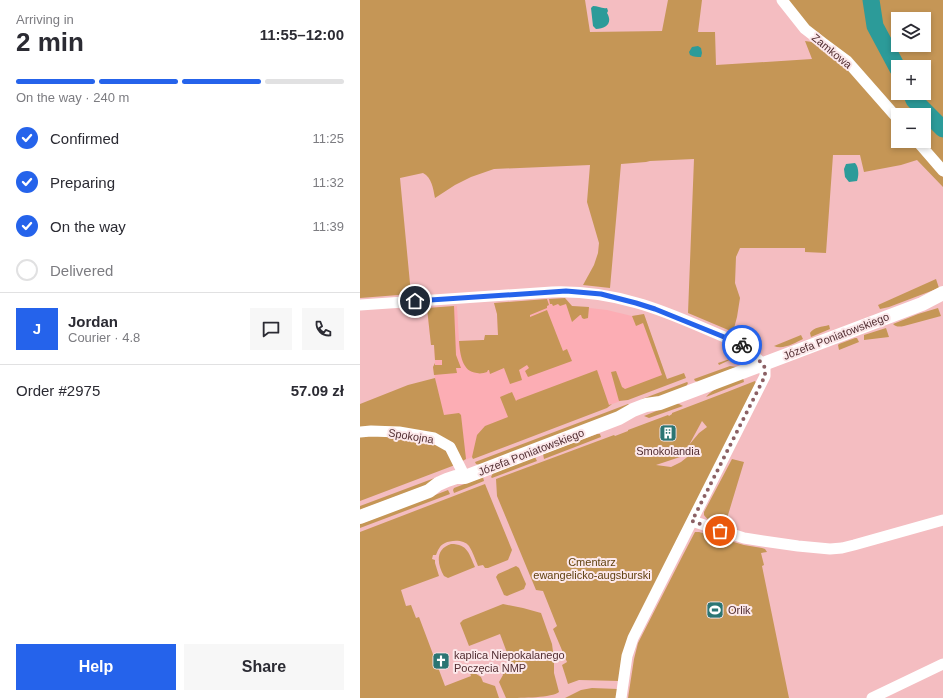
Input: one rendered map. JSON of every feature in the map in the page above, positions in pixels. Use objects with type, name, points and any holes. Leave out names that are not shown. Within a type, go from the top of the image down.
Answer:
[{"type":"street","name":"Zamkowa","points":[[782,0],[805,28],[822,43],[847,61],[891,111]]},
{"type":"street","points":[[923,148],[943,171]]},
{"type":"street","points":[[360,305],[566,291],[601,294],[655,309],[734,341],[744,347],[763,364],[765,368],[765,376],[633,638],[627,656],[621,698]]},
{"type":"street","name":"Józefa Poniatowskiego","points":[[360,517],[429,491],[450,487],[465,477],[619,418],[632,410],[646,405],[660,403],[922,304],[943,293]]},
{"type":"street","name":"Józefa Poniatowskiego","points":[[922,304],[943,300]]},
{"type":"street","name":"Spokojna","points":[[360,432],[399,432],[434,438],[450,447],[465,477]]},
{"type":"street","points":[[692,521],[744,538],[830,549],[854,545],[943,520]]},
{"type":"street","points":[[872,698],[943,667]]},
{"type":"shaded area","points":[[565,298],[572,306],[607,310],[632,316],[644,314],[668,383],[462,461],[444,419],[433,367],[435,363],[434,345],[431,345],[427,308],[457,306],[459,341],[484,340],[485,335],[498,335],[497,314],[494,303]]},
{"type":"green space","points":[[360,0],[585,0],[590,32],[662,31],[668,0],[702,0],[698,32],[715,32],[716,65],[812,59],[805,41],[812,42],[845,64],[891,117],[891,148],[918,148],[943,177],[943,187],[917,160],[901,165],[864,172],[860,155],[833,155],[826,253],[805,252],[805,248],[740,248],[736,257],[735,283],[740,298],[733,332],[688,313],[694,159],[621,164],[610,288],[583,285],[594,265],[598,253],[599,243],[587,202],[590,165],[494,169],[471,177],[435,198],[430,180],[423,173],[400,178],[411,294],[360,298]]},
{"type":"green space","points":[[786,0],[943,0],[943,165],[930,148],[931,148],[931,108],[892,108],[815,35]]},
{"type":"green space","points":[[936,279],[939,288],[889,307],[880,309],[878,305]]},
{"type":"green space","points":[[565,298],[572,306],[589,307],[588,318],[584,319],[580,315],[572,322],[566,304],[560,306],[558,304],[553,306],[550,304],[549,299]]},
{"type":"green space","points":[[547,299],[549,305],[547,308],[530,315],[530,317],[547,310],[563,351],[567,349],[572,361],[528,377],[525,371],[529,368],[527,365],[519,370],[522,380],[510,384],[504,368],[490,374],[489,370],[482,373],[472,372],[465,366],[461,357],[459,341],[484,340],[485,335],[498,335],[497,314],[494,303]]},
{"type":"green space","points":[[454,306],[456,355],[461,368],[456,368],[457,373],[434,375],[433,367],[435,363],[435,365],[442,365],[442,360],[435,360],[434,345],[431,345],[427,308]]},
{"type":"green space","points":[[938,308],[941,316],[899,327],[893,324],[918,314]]},
{"type":"green space","points":[[644,314],[667,379],[684,373],[686,378],[628,400],[619,401],[611,372],[616,371],[622,387],[625,389],[662,375],[643,323],[636,326],[632,316]]},
{"type":"green space","points":[[829,325],[830,329],[811,337],[810,333],[814,330]]},
{"type":"green space","points":[[886,328],[889,337],[864,340],[864,335]]},
{"type":"green space","points":[[801,335],[803,339],[793,344],[785,347],[774,346]]},
{"type":"green space","points":[[857,338],[859,342],[839,350],[839,344]]},
{"type":"green space","points":[[727,346],[734,349],[740,355],[719,365],[718,363],[730,359],[728,350],[724,348]]},
{"type":"green space","points":[[730,366],[737,367],[698,382],[694,379]]},
{"type":"green space","points":[[597,370],[609,405],[612,404],[607,408],[473,459],[472,457],[477,435],[485,426],[508,417],[500,397],[512,392],[516,401]]},
{"type":"green space","points":[[435,378],[444,415],[459,413],[461,415],[466,459],[455,465],[360,501],[360,404],[408,385]]},
{"type":"green space","points":[[743,378],[744,382],[706,397],[718,388]]},
{"type":"green space","name":"Cmentarz ewangelicko-augsburski","points":[[755,381],[756,383],[632,630],[620,681],[579,680],[568,684],[562,665],[567,662],[553,629],[557,626],[543,591],[536,590],[497,496],[496,479],[668,415],[669,416],[672,413]],"holes":[[[702,421],[707,427],[699,433],[689,445]],[[688,448],[691,451],[691,454],[681,462],[671,467],[656,465],[683,456]]]},
{"type":"green space","points":[[687,382],[686,387],[640,404],[642,399]]},
{"type":"green space","points":[[676,403],[683,406],[649,418],[644,416]]},
{"type":"green space","points":[[628,404],[633,407],[479,465],[475,462]]},
{"type":"green space","points":[[600,434],[601,437],[544,459],[543,454]]},
{"type":"green space","points":[[535,457],[537,461],[492,478],[491,477],[493,473]]},
{"type":"green space","points":[[732,459],[744,462],[725,525],[708,519],[704,515],[704,512]]},
{"type":"green space","points":[[440,476],[443,479],[360,510],[360,506]]},
{"type":"green space","points":[[483,477],[484,481],[454,493],[454,488]]},
{"type":"green space","points":[[485,484],[512,550],[508,560],[488,568],[485,568],[483,565],[478,566],[472,551],[467,544],[457,541],[448,542],[440,546],[436,555],[433,555],[432,559],[435,560],[439,576],[401,590],[406,606],[411,605],[416,618],[419,617],[445,686],[471,676],[470,673],[473,672],[481,677],[483,682],[495,686],[499,698],[360,698],[360,532]]},
{"type":"green space","points":[[448,490],[450,494],[360,528],[360,524]]},
{"type":"green space","points":[[695,532],[744,545],[762,548],[767,552],[761,553],[764,565],[762,566],[789,698],[628,698],[638,643]]},
{"type":"green space","points":[[451,544],[457,544],[464,548],[469,554],[475,567],[448,578],[444,576],[440,567],[439,557],[442,549]]},
{"type":"green space","points":[[516,566],[519,568],[526,584],[524,589],[507,596],[504,595],[496,577],[498,574]]},
{"type":"green space","points":[[503,604],[541,613],[552,644],[554,673],[559,692],[542,697],[506,698],[499,682],[503,675],[502,671],[512,666],[500,634],[469,646],[460,623],[463,620]]},
{"type":"green space","points":[[592,688],[618,689],[617,698],[565,698],[581,690]]},
{"type":"water","points":[[593,6],[607,8],[609,17],[608,25],[603,28],[596,29],[593,26],[591,8]]},
{"type":"water","points":[[698,46],[701,48],[701,57],[694,57],[690,55],[689,52],[692,47]]},
{"type":"water","points":[[855,163],[858,169],[858,179],[857,181],[849,182],[845,177],[844,169],[846,164]]},
{"type":"waterway","points":[[871,0],[875,26],[893,60]]},
{"type":"waterway","points":[[914,100],[943,129]]},
{"type":"way so far","points":[[720,531],[692,521],[765,376],[765,368],[763,364],[742,345]]},
{"type":"place","name":"Smokolandia","points":[[668,433]]},
{"type":"place","name":"Orlik","points":[[715,610]]},
{"type":"place","name":"kaplica Niepokalanego Poczęcia NMP","points":[[441,661]]},
{"type":"route","points":[[415,301],[566,291],[601,294],[655,309],[742,345]]}]
